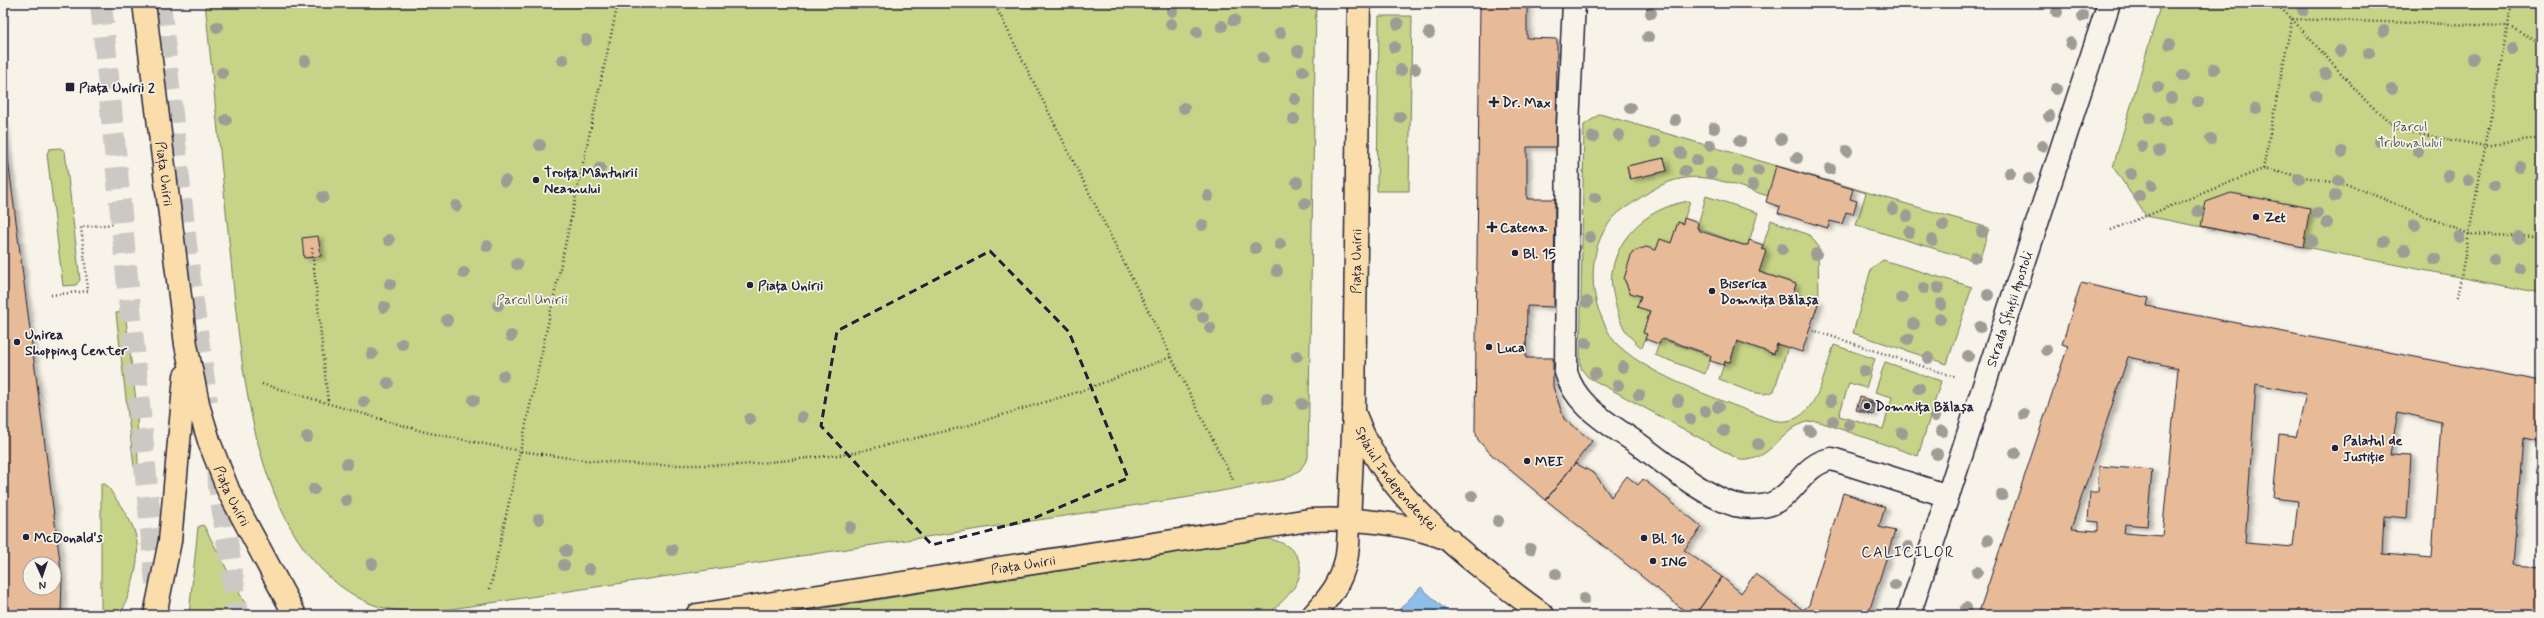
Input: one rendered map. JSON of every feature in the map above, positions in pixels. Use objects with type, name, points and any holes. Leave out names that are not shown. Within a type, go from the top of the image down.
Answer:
[{"type":"main road","name":"Piața Unirii","points":[[144,3],[186,344],[199,408],[210,444],[229,492],[295,615]]},
{"type":"main road","name":"Piața Unirii","points":[[1313,615],[1335,589],[1344,573],[1350,519],[1354,410],[1359,3]]},
{"type":"main road","name":"Piața Unirii","points":[[156,615],[170,541],[183,415],[186,344]]},
{"type":"main road","name":"Splaiul Independenței","points":[[1354,410],[1365,439],[1382,469],[1405,496],[1450,540],[1543,615]]},
{"type":"main road","name":"Piața Unirii","points":[[697,615],[1273,525],[1309,520],[1350,519]]},
{"type":"main road","name":"Splaiul Independenței","points":[[1350,519],[1394,524],[1450,540]]},
{"type":"street","points":[[1574,3],[1568,126],[1566,372],[1571,388],[1598,416],[1697,485],[1735,505],[1763,506],[1776,502],[1789,493],[1810,467],[1820,461],[1832,459],[1948,496]]},
{"type":"street","name":"Strada Sfinții Apostoli","points":[[1909,615],[2109,3]]},
{"type":"path","points":[[490,590],[618,3]]},
{"type":"path","points":[[994,3],[1234,482]]},
{"type":"path","points":[[2275,3],[2292,19],[2366,101],[2400,131],[2486,146],[2541,136]]},
{"type":"path","points":[[2457,298],[2512,3]]},
{"type":"path","points":[[2292,19],[2508,26],[2541,43]]},
{"type":"path","points":[[2262,169],[2292,19]]},
{"type":"path","points":[[2111,230],[2262,169],[2352,186],[2469,234],[2541,238]]},
{"type":"path","points":[[51,296],[88,291],[81,227],[115,224]]},
{"type":"path","points":[[312,248],[328,403]]},
{"type":"path","points":[[1809,329],[1984,385]]},
{"type":"path","points":[[262,384],[425,432],[520,451],[584,460],[648,465],[740,465],[848,454],[992,418],[1081,391],[1171,357]]},
{"type":"highlighted area","points":[[990,251],[1069,332],[1128,478],[1032,519],[932,545],[821,426],[837,331]]},
{"type":"green space","name":"Parcul Unirii","points":[[205,3],[1316,3],[1308,458],[1300,470],[1285,479],[1190,497],[444,610],[396,610],[387,609],[369,603],[329,577],[298,539],[275,494],[258,444],[247,391],[239,337]]},
{"type":"green space","name":"Parcul Tribunalului","points":[[2161,3],[2541,3],[2541,293],[2146,216],[2113,167]]},
{"type":"green space","points":[[1379,16],[1412,16],[1409,191],[1377,191]]},
{"type":"green space","points":[[1600,114],[1989,228],[1979,262],[1856,225],[1866,193],[1777,166],[1768,196],[1713,179],[1691,177],[1674,180],[1652,190],[1615,216],[1600,238],[1596,251],[1593,278],[1597,304],[1601,316],[1613,339],[1633,357],[1650,368],[1712,397],[1772,420],[1787,421],[1799,417],[1808,409],[1815,398],[1821,385],[1834,345],[1875,359],[1866,388],[1849,383],[1839,416],[1883,429],[1892,397],[1875,392],[1885,362],[1941,381],[1918,456],[1820,422],[1808,422],[1798,425],[1762,455],[1752,459],[1740,460],[1588,377],[1582,370],[1580,363],[1584,125]],"holes":[[[1664,158],[1667,171],[1629,179],[1627,166]]]},
{"type":"green space","points":[[60,148],[65,151],[80,280],[76,285],[63,286],[47,154],[49,149]]},
{"type":"green space","points":[[1706,196],[1758,213],[1748,245],[1743,245],[1697,228]]},
{"type":"green space","points":[[1690,201],[1683,224],[1678,222],[1671,243],[1660,239],[1656,250],[1633,252],[1624,279],[1630,293],[1641,296],[1637,307],[1650,311],[1643,332],[1647,334],[1642,348],[1627,333],[1621,323],[1617,310],[1611,279],[1616,258],[1621,245],[1629,234],[1650,215],[1676,204]]},
{"type":"green space","points":[[1771,220],[1811,236],[1818,246],[1819,301],[1793,294],[1796,284],[1759,272],[1762,249]]},
{"type":"green space","points":[[1883,260],[1972,287],[1947,364],[1853,333],[1871,269]]},
{"type":"green space","points":[[125,312],[137,409],[138,467],[134,467],[116,313]]},
{"type":"green space","points":[[1661,339],[1711,356],[1705,374],[1655,355]]},
{"type":"green space","points":[[1737,341],[1774,354],[1777,344],[1788,347],[1774,391],[1761,394],[1746,390],[1719,379],[1725,361],[1730,362]]},
{"type":"green space","points":[[101,484],[105,484],[109,488],[127,516],[133,527],[137,543],[134,575],[121,615],[101,615]]},
{"type":"green space","points":[[203,525],[251,615],[189,615],[198,527]]},
{"type":"green space","points":[[1263,539],[1271,539],[1286,545],[1297,556],[1300,563],[1298,580],[1292,590],[1268,615],[781,615]]},
{"type":"water","points":[[1421,587],[1451,615],[1394,615]]},
{"type":"building","name":"Bl. 15","points":[[1480,3],[1527,3],[1527,38],[1557,39],[1556,147],[1527,147],[1527,199],[1555,199],[1554,307],[1527,306],[1526,358],[1553,358],[1553,387],[1564,419],[1592,441],[1546,500],[1491,454],[1478,440],[1475,430]]},
{"type":"building","name":"Unirea Shopping Center","points":[[3,121],[59,556],[22,556],[22,596],[62,596],[61,615],[3,615]]},
{"type":"building","points":[[1664,158],[1667,171],[1630,179],[1627,166]]},
{"type":"building","points":[[1776,166],[1853,189],[1850,199],[1857,201],[1853,214],[1846,212],[1842,224],[1830,221],[1828,228],[1778,213],[1780,207],[1766,202]]},
{"type":"building","name":"Zet","points":[[2231,193],[2310,208],[2303,247],[2201,226],[2206,202]]},
{"type":"building","name":"Biserica Domnița Bălașa","points":[[1684,218],[1698,223],[1697,228],[1700,231],[1743,245],[1748,245],[1749,240],[1763,245],[1762,249],[1766,251],[1759,272],[1796,284],[1793,294],[1819,301],[1802,352],[1777,344],[1774,354],[1737,341],[1730,362],[1725,361],[1724,365],[1710,361],[1711,356],[1708,354],[1665,339],[1661,339],[1659,344],[1645,339],[1647,334],[1643,333],[1650,311],[1637,307],[1641,296],[1630,293],[1624,279],[1632,252],[1646,247],[1656,250],[1660,239],[1671,243],[1678,222],[1683,224]]},
{"type":"building","points":[[318,236],[321,256],[304,258],[302,238]]},
{"type":"building","name":"Palatul de Justiție","points":[[2081,283],[2149,298],[2147,306],[2541,381],[2541,442],[2523,438],[2513,565],[2541,567],[2541,615],[2082,615],[2046,611],[2044,615],[1978,615],[2068,346],[2062,344]],"holes":[[[2128,357],[2178,368],[2162,536],[2124,533],[2125,524],[2147,526],[2152,470],[2099,466],[2098,492],[2090,492],[2088,521],[2098,522],[2098,531],[2071,529]],[[2256,384],[2306,394],[2296,437],[2279,435],[2273,498],[2298,501],[2293,547],[2245,543]],[[2398,412],[2441,422],[2432,558],[2382,554],[2384,516],[2407,518],[2411,455],[2390,454]]]},
{"type":"building","points":[[1860,397],[1876,402],[1873,415],[1856,410]]},
{"type":"building","points":[[1862,400],[1874,404],[1871,413],[1859,409]]},
{"type":"building","points":[[1864,402],[1872,404],[1870,411],[1862,408]]},
{"type":"building","points":[[1864,403],[1870,406],[1869,409],[1863,408]]},
{"type":"building","name":"Bl. 16","points":[[1575,463],[1595,474],[1611,497],[1627,476],[1638,485],[1643,479],[1702,527],[1684,550],[1722,577],[1695,615],[1690,615],[1546,500]]},
{"type":"building","points":[[1843,493],[1885,507],[1879,527],[1895,531],[1868,615],[1695,615],[1722,577],[1741,593],[1755,574],[1803,610],[1809,605]]},
{"type":"tunnel","points":[[101,3],[157,593]]},
{"type":"tunnel","points":[[160,3],[190,281],[207,402]]},
{"type":"tunnel","points":[[217,472],[238,615]]},
{"type":"place","name":"Piața Unirii 2","points":[[70,87]]},
{"type":"place","name":"Dr. Max","points":[[1494,102]]},
{"type":"place","name":"Troița Mântuirii Neamului","points":[[536,180]]},
{"type":"place","name":"Zet","points":[[2256,217]]},
{"type":"place","name":"Catena","points":[[1492,227]]},
{"type":"place","name":"Bl. 15","points":[[1515,253]]},
{"type":"place","name":"Piața Unirii","points":[[750,285]]},
{"type":"place","name":"Biserica Domnița Bălașa","points":[[1712,291]]},
{"type":"place","name":"Unirea Shopping Center","points":[[17,342]]},
{"type":"place","name":"Luca","points":[[1489,347]]},
{"type":"place","name":"Domnița Bălașa","points":[[1867,406]]},
{"type":"place","name":"Palatul de Justiție","points":[[2335,448]]},
{"type":"place","name":"MEI","points":[[1527,461]]},
{"type":"place","name":"McDonald's","points":[[26,537]]},
{"type":"place","name":"Bl. 16","points":[[1644,538]]},
{"type":"place","name":"ING","points":[[1653,561]]},
{"type":"district","name":"CALICILOR","points":[[1908,552]]}]
